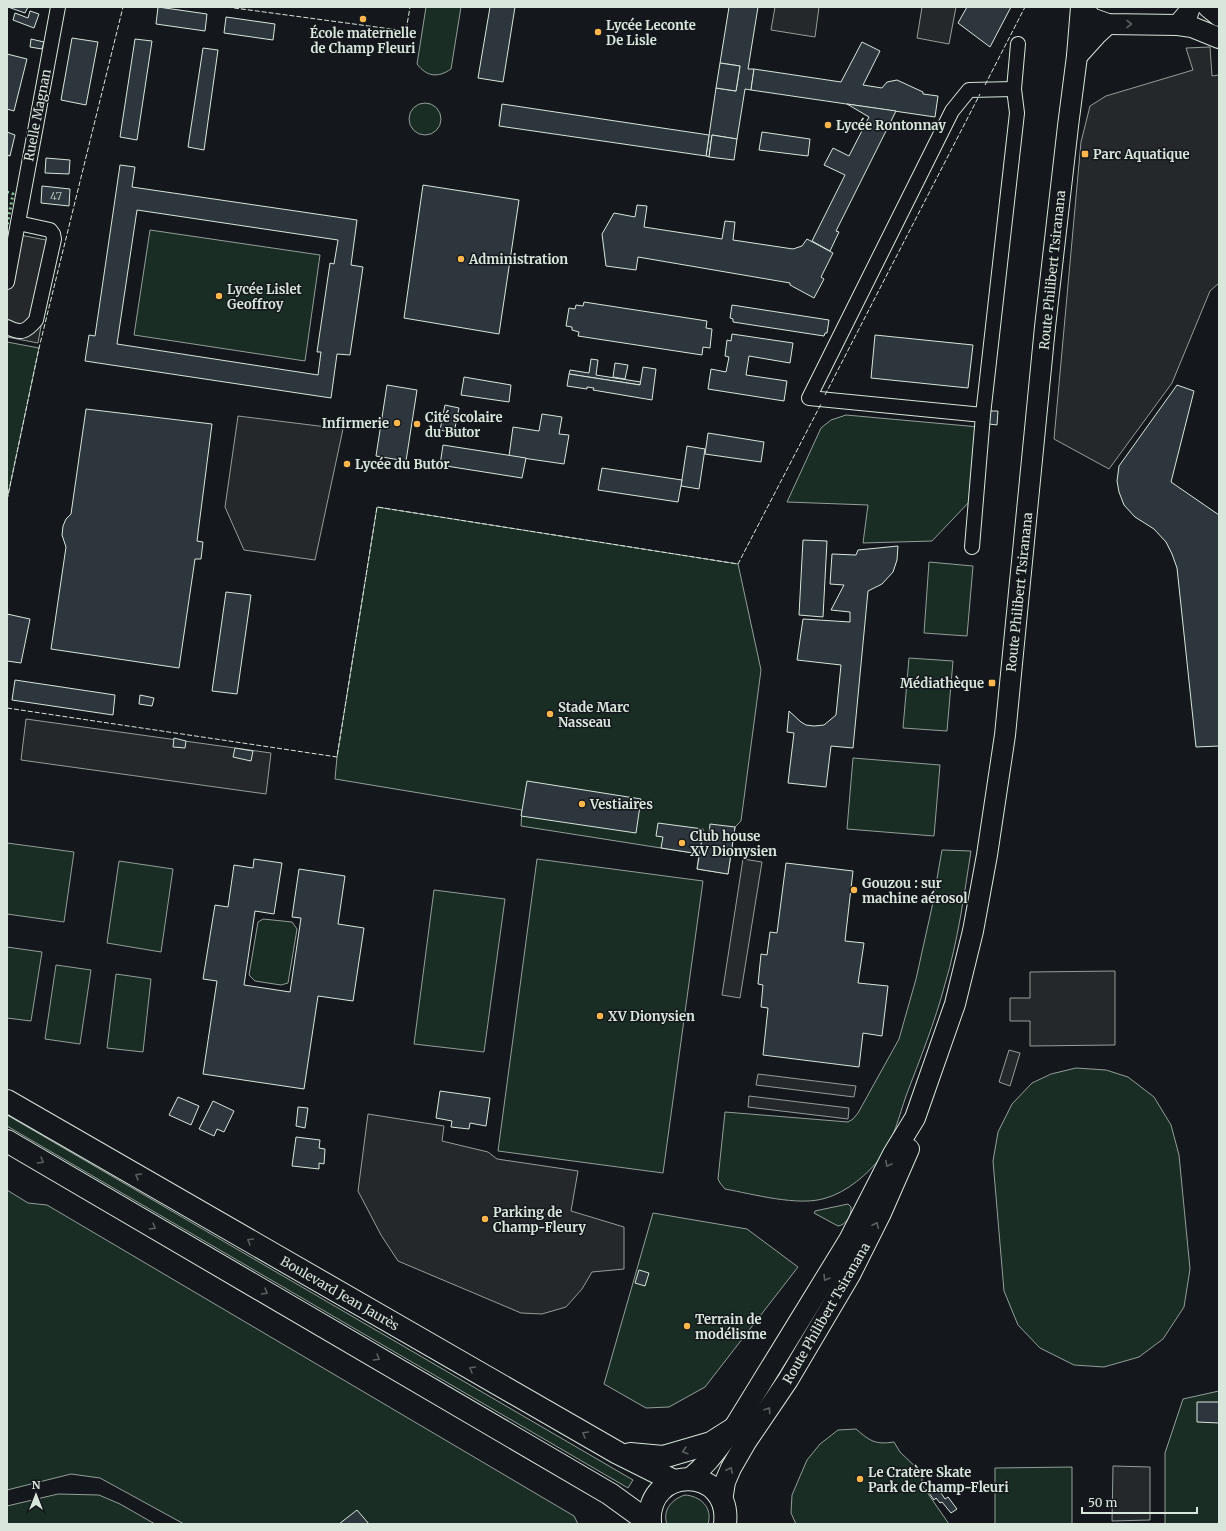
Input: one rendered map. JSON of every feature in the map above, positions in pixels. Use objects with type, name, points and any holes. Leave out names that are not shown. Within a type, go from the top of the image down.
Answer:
[{"type":"main road","points":[[1082,7],[1091,18],[1108,24],[1178,24],[1192,27],[1219,38]]},
{"type":"main road","name":"Route Philibert Tsiranana","points":[[727,1516],[725,1482],[731,1468],[746,1442],[788,1380],[850,1275],[868,1240],[910,1146],[915,1118],[955,1004],[973,931],[987,856],[1006,735],[1046,320],[1082,7]]},
{"type":"main road","points":[[1178,24],[1188,13],[1190,7]]},
{"type":"main road","points":[[1208,7],[1219,16]]},
{"type":"main road","points":[[1077,56],[1108,24]]},
{"type":"main road","name":"Boulevard Jean Jaurès","points":[[7,1101],[618,1453],[682,1480],[700,1481],[709,1485],[717,1492],[727,1516]]},
{"type":"main road","name":"Route Philibert Tsiranana","points":[[682,1480],[702,1469],[733,1429],[849,1240],[890,1160],[915,1118]]},
{"type":"main road","points":[[7,1141],[610,1494],[650,1523]]},
{"type":"main road","points":[[618,1453],[663,1457],[711,1443],[733,1429]]},
{"type":"main road","points":[[650,1523],[650,1510],[654,1498],[663,1488],[682,1480]]},
{"type":"street","name":"Ruelle Magnan","points":[[7,282],[58,7]]},
{"type":"street","points":[[972,547],[983,415],[1017,113],[1014,89],[1018,44]]},
{"type":"street","points":[[983,415],[809,398],[952,111],[969,90],[1014,89]]},
{"type":"street","points":[[7,327],[14,330],[23,331],[30,327],[36,320],[54,239],[50,230],[18,223]]},
{"type":"green space","points":[[426,7],[461,7],[451,69],[437,75],[425,72],[417,64]]},
{"type":"green space","points":[[422,103],[428,103],[438,110],[441,119],[440,125],[434,132],[428,135],[422,135],[412,128],[409,122],[409,116],[416,106]]},
{"type":"green space","points":[[150,230],[320,255],[305,361],[134,335]]},
{"type":"green space","points":[[7,342],[39,348],[7,500]]},
{"type":"green space","points":[[846,415],[979,427],[971,500],[932,541],[863,543],[868,505],[787,502],[821,428],[831,420]]},
{"type":"green space","name":"Stade Marc Nasseau","points":[[377,507],[738,564],[761,670],[741,821],[735,827],[728,874],[697,869],[699,854],[521,826],[522,810],[335,779],[337,757]]},
{"type":"green space","points":[[929,562],[973,566],[967,636],[924,633]]},
{"type":"green space","points":[[909,658],[953,661],[947,731],[903,728]]},
{"type":"green space","points":[[853,758],[940,765],[934,836],[847,829]]},
{"type":"green space","points":[[7,843],[74,852],[64,922],[7,914]]},
{"type":"green space","points":[[942,850],[971,851],[954,951],[937,1012],[896,1127],[886,1150],[876,1163],[856,1182],[842,1191],[826,1198],[803,1201],[776,1199],[725,1189],[718,1179],[725,1112],[848,1122],[858,1113],[899,1039],[916,979],[932,907]]},
{"type":"green space","name":"XV Dionysien","points":[[537,859],[703,881],[663,1173],[498,1151]]},
{"type":"green space","points":[[119,861],[173,869],[161,952],[107,943]]},
{"type":"green space","points":[[434,890],[505,899],[484,1052],[414,1044]]},
{"type":"green space","points":[[263,919],[292,922],[297,929],[288,983],[281,985],[255,981],[249,975],[258,922]]},
{"type":"green space","points":[[7,947],[42,952],[31,1021],[7,1018]]},
{"type":"green space","points":[[56,965],[91,970],[80,1044],[45,1039]]},
{"type":"green space","points":[[116,974],[151,979],[143,1052],[107,1048]]},
{"type":"green space","points":[[1076,1068],[1106,1070],[1128,1077],[1154,1097],[1171,1125],[1179,1155],[1190,1269],[1184,1307],[1163,1339],[1139,1357],[1104,1367],[1074,1365],[1040,1348],[1018,1325],[1004,1291],[993,1161],[998,1132],[1012,1104],[1032,1083],[1051,1074]]},
{"type":"green space","points":[[7,1115],[633,1480],[628,1488],[7,1126]]},
{"type":"green space","points":[[7,1190],[28,1203],[47,1205],[574,1516],[578,1524],[184,1524],[100,1478],[71,1474],[7,1490]]},
{"type":"green space","points":[[848,1204],[851,1207],[849,1216],[844,1224],[838,1226],[814,1213],[815,1211]]},
{"type":"green space","name":"Terrain de modélisme","points":[[653,1213],[747,1229],[798,1267],[705,1387],[669,1407],[646,1408],[604,1384]]},
{"type":"green space","points":[[1219,1391],[1219,1524],[1165,1524],[1165,1453],[1183,1399]]},
{"type":"green space","name":"Le Cratère Skate Park de Champ-Fleuri","points":[[856,1429],[865,1437],[873,1441],[882,1443],[894,1442],[900,1452],[922,1473],[922,1485],[949,1524],[796,1524],[791,1513],[792,1495],[807,1460],[820,1444],[838,1430]]},
{"type":"green space","points":[[1072,1467],[1072,1524],[995,1524],[995,1468]]},
{"type":"green space","points":[[58,1494],[99,1495],[120,1504],[155,1524],[7,1524],[7,1506]]},
{"type":"green space","points":[[685,1495],[696,1498],[704,1504],[709,1512],[708,1524],[667,1524],[666,1514],[669,1506],[676,1499]]},
{"type":"shaded area","points":[[775,7],[819,7],[815,37],[771,30]]},
{"type":"shaded area","points":[[922,7],[956,7],[949,44],[917,38]]},
{"type":"shaded area","points":[[1210,47],[1212,76],[1219,75],[1219,283],[1210,291],[1172,383],[1109,469],[1054,439],[1081,142],[1090,106],[1106,96],[1193,70],[1186,48]]},
{"type":"shaded area","points":[[10,233],[56,242],[38,343],[7,337],[7,251]]},
{"type":"shaded area","points":[[238,416],[343,429],[315,560],[244,550],[225,507]]},
{"type":"shaded area","points":[[26,719],[271,753],[266,794],[21,760]]},
{"type":"shaded area","points":[[743,859],[762,862],[740,998],[722,995]]},
{"type":"shaded area","points":[[1115,971],[1115,1045],[1030,1046],[1030,1021],[1010,1021],[1010,998],[1030,998],[1030,972]]},
{"type":"shaded area","points":[[1009,1050],[1020,1053],[1010,1086],[999,1082]]},
{"type":"shaded area","points":[[758,1074],[856,1086],[854,1097],[756,1085]]},
{"type":"shaded area","points":[[749,1096],[849,1108],[848,1119],[748,1107]]},
{"type":"shaded area","name":"Parking de Champ-Fleury","points":[[368,1114],[444,1126],[442,1141],[488,1152],[497,1159],[578,1171],[571,1211],[624,1227],[624,1269],[592,1272],[582,1289],[566,1307],[542,1314],[521,1313],[398,1261],[381,1235],[358,1191]]},
{"type":"shaded area","points":[[1113,1466],[1150,1467],[1150,1520],[1112,1521]]},
{"type":"building","points":[[8,7],[28,7],[25,13]]},
{"type":"building","points":[[158,7],[207,14],[205,31],[156,24]]},
{"type":"building","points":[[490,7],[515,7],[503,82],[478,78]]},
{"type":"building","points":[[729,7],[758,7],[748,69],[754,69],[751,90],[745,89],[737,139],[712,135],[709,157],[706,156],[716,88],[736,91],[740,66],[720,63]]},
{"type":"building","points":[[967,7],[1011,7],[990,47],[958,23]]},
{"type":"building","points":[[30,11],[39,14],[34,28],[13,20],[15,13],[28,18]]},
{"type":"building","points":[[226,17],[275,24],[273,40],[224,33]]},
{"type":"building","points":[[72,38],[98,42],[86,105],[61,100]]},
{"type":"building","points":[[31,39],[44,42],[42,49],[30,47]]},
{"type":"building","points":[[135,39],[152,41],[137,140],[120,137]]},
{"type":"building","points":[[862,42],[880,51],[863,85],[882,88],[887,82],[897,80],[923,92],[923,94],[938,96],[935,117],[751,90],[754,69],[841,82]]},
{"type":"building","points":[[203,48],[218,50],[204,150],[188,147]]},
{"type":"building","points":[[7,54],[27,59],[14,111],[7,109]]},
{"type":"building","points":[[720,63],[740,66],[736,91],[716,88]]},
{"type":"building","points":[[502,104],[709,135],[706,156],[499,126]]},
{"type":"building","points":[[847,104],[896,111],[836,231],[839,232],[830,251],[812,241],[845,175],[824,165],[833,148],[849,156],[869,117]]},
{"type":"building","points":[[7,132],[15,135],[10,156],[7,155]]},
{"type":"building","points":[[762,132],[810,139],[808,156],[759,150]]},
{"type":"building","points":[[712,135],[737,139],[734,160],[709,157]]},
{"type":"building","points":[[46,158],[70,160],[69,174],[45,173]]},
{"type":"building","points":[[120,165],[135,167],[132,187],[357,220],[351,265],[363,267],[350,355],[337,354],[331,398],[85,361],[89,335],[95,336]],"holes":[[[137,210],[338,240],[334,264],[330,263],[317,352],[321,352],[318,375],[117,344]]]},
{"type":"building","name":"Administration","points":[[423,185],[519,200],[499,334],[404,318]]},
{"type":"building","points":[[42,186],[70,189],[69,206],[41,203]]},
{"type":"building","points":[[637,205],[647,206],[644,227],[722,239],[725,221],[735,222],[733,240],[793,249],[802,246],[807,239],[833,253],[821,277],[824,279],[814,298],[790,285],[790,283],[638,257],[636,270],[606,266],[602,234],[614,213],[635,217]]},
{"type":"building","points":[[584,302],[707,321],[706,328],[712,329],[710,348],[703,347],[702,355],[578,336],[579,332],[572,330],[572,327],[566,326],[569,308],[575,309],[576,305],[583,306]]},
{"type":"building","points":[[732,305],[829,320],[827,333],[825,333],[824,336],[733,322],[733,319],[730,318]]},
{"type":"building","points":[[732,334],[793,343],[790,363],[749,356],[746,375],[787,381],[784,401],[708,389],[711,369],[726,372],[729,357],[725,356],[727,340],[731,341]]},
{"type":"building","points":[[875,335],[973,345],[968,388],[871,378]]},
{"type":"building","points":[[591,359],[598,360],[596,375],[641,382],[640,385],[569,374],[570,370],[589,373]]},
{"type":"building","points":[[615,363],[628,365],[625,379],[613,377]]},
{"type":"building","points":[[643,367],[656,369],[652,400],[593,390],[594,388],[587,387],[587,389],[567,386],[569,374],[640,385]]},
{"type":"building","points":[[464,377],[511,385],[509,402],[461,395]]},
{"type":"building","name":"Infirmerie","points":[[387,385],[417,390],[406,461],[376,456]]},
{"type":"building","points":[[1177,385],[1194,391],[1171,482],[1219,515],[1219,746],[1196,747],[1177,568],[1172,554],[1166,542],[1154,529],[1135,517],[1124,505],[1117,481],[1119,466]]},
{"type":"building","points":[[445,405],[459,408],[454,433],[440,430]]},
{"type":"building","points":[[86,409],[212,424],[197,541],[203,542],[201,559],[195,559],[179,668],[51,649],[66,547],[62,535],[63,526],[66,519],[71,514]]},
{"type":"building","points":[[990,411],[998,411],[997,425],[989,424]]},
{"type":"building","points":[[542,414],[562,417],[559,434],[569,435],[564,464],[509,456],[513,427],[539,431]]},
{"type":"building","points":[[708,433],[764,442],[761,462],[705,454]]},
{"type":"building","points":[[443,445],[526,458],[522,478],[440,465]]},
{"type":"building","points":[[687,446],[705,449],[699,489],[681,486]]},
{"type":"building","points":[[602,468],[682,480],[678,502],[598,490]]},
{"type":"building","points":[[803,540],[827,541],[823,617],[799,615]]},
{"type":"building","points":[[898,546],[897,560],[893,572],[882,584],[868,591],[853,748],[831,746],[826,787],[788,783],[794,733],[787,732],[789,711],[806,725],[814,726],[824,725],[836,715],[841,665],[797,660],[803,619],[850,622],[850,612],[831,610],[844,585],[830,584],[832,554],[856,555],[858,550]]},
{"type":"building","points":[[226,592],[251,595],[237,694],[212,691]]},
{"type":"building","points":[[7,614],[30,619],[21,663],[7,661]]},
{"type":"building","points":[[15,680],[115,695],[113,715],[12,700]]},
{"type":"building","points":[[140,695],[154,698],[152,706],[139,704]]},
{"type":"building","points":[[174,738],[186,741],[185,748],[173,747]]},
{"type":"building","points":[[235,748],[253,751],[251,761],[233,757]]},
{"type":"building","name":"Vestiaires","points":[[527,781],[641,799],[636,833],[521,816]]},
{"type":"building","name":"Club house XV Dionysien","points":[[658,823],[703,829],[700,854],[661,848],[663,837],[656,836]]},
{"type":"building","points":[[710,824],[735,827],[728,874],[697,869],[703,833],[709,834]]},
{"type":"building","points":[[254,859],[282,863],[274,914],[255,911],[244,985],[290,992],[301,918],[292,917],[299,869],[345,876],[338,924],[364,928],[353,1001],[318,996],[304,1089],[203,1074],[217,981],[203,979],[215,905],[228,907],[234,865],[253,868]]},
{"type":"building","points":[[786,863],[853,871],[845,941],[864,943],[858,983],[888,986],[882,1036],[863,1033],[859,1067],[763,1055],[768,1008],[761,1007],[763,985],[758,984],[761,954],[767,955],[770,932],[777,933]]},
{"type":"building","points":[[440,1091],[490,1098],[486,1126],[470,1123],[469,1129],[451,1127],[452,1121],[436,1118]]},
{"type":"building","points":[[178,1097],[199,1106],[191,1125],[169,1115]]},
{"type":"building","points":[[213,1101],[234,1111],[224,1132],[217,1129],[214,1136],[199,1129]]},
{"type":"building","points":[[298,1107],[308,1108],[305,1128],[296,1126]]},
{"type":"building","points":[[296,1137],[320,1140],[319,1148],[325,1149],[324,1164],[319,1163],[319,1169],[292,1166]]},
{"type":"building","points":[[639,1270],[649,1273],[645,1286],[635,1283]]},
{"type":"building","points":[[1197,1402],[1219,1402],[1219,1423],[1197,1422]]},
{"type":"building","points":[[937,1487],[945,1499],[948,1497],[957,1509],[951,1513],[942,1502],[940,1503],[936,1498],[934,1500],[929,1493]]},
{"type":"building","points":[[357,1510],[369,1524],[339,1524]]},
{"type":"hedge","points":[[7,192],[13,194],[7,226]]},
{"type":"fence","points":[[7,500],[39,348],[123,7]]},
{"type":"fence","points":[[227,7],[406,31],[410,7]]},
{"type":"fence","points":[[985,85],[1025,7]]},
{"type":"fence","points":[[825,395],[980,94]]},
{"type":"fence","points":[[7,708],[337,757],[377,507],[738,564],[821,404]]},
{"type":"place","name":"École maternelle de Champ Fleuri","points":[[363,19]]},
{"type":"place","name":"Lycée Leconte De Lisle","points":[[598,32]]},
{"type":"place","name":"Lycée Rontonnay","points":[[828,125]]},
{"type":"place","name":"Parc Aquatique","points":[[1085,154]]},
{"type":"place","name":"Administration","points":[[461,259]]},
{"type":"place","name":"Lycée Lislet Geoffroy","points":[[219,296]]},
{"type":"place","name":"Infirmerie","points":[[397,423]]},
{"type":"place","name":"Cité scolaire du Butor","points":[[417,424]]},
{"type":"place","name":"Lycée du Butor","points":[[347,464]]},
{"type":"place","name":"Médiathèque","points":[[992,683]]},
{"type":"place","name":"Stade Marc Nasseau","points":[[550,714]]},
{"type":"place","name":"Vestiaires","points":[[582,804]]},
{"type":"place","name":"Club house XV Dionysien","points":[[682,843]]},
{"type":"place","name":"Gouzou : sur machine aérosol","points":[[854,890]]},
{"type":"place","name":"XV Dionysien","points":[[600,1016]]},
{"type":"place","name":"Parking de Champ-Fleury","points":[[485,1219]]},
{"type":"place","name":"Terrain de modélisme","points":[[687,1326]]},
{"type":"place","name":"Le Cratère Skate Park de Champ-Fleuri","points":[[860,1479]]}]
